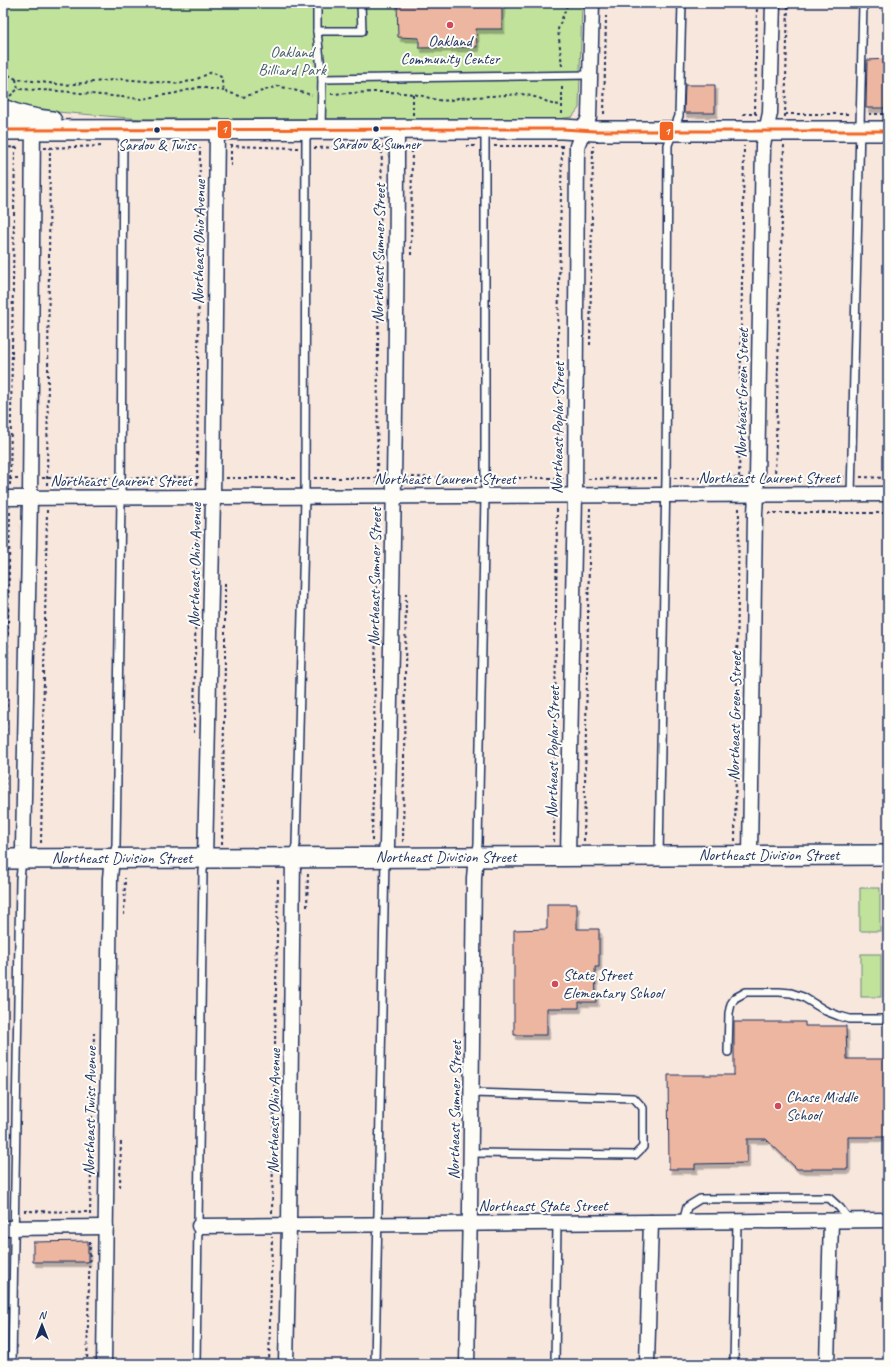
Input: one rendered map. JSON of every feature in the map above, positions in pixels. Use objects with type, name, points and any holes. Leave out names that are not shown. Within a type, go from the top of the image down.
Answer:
[{"type":"street","name":"Northeast Poplar Street","points":[[568,856],[575,496],[577,146],[589,117],[592,3]]},
{"type":"street","name":"Northeast Green Street","points":[[750,855],[755,513],[757,478],[763,145],[775,131],[770,113],[773,3]]},
{"type":"street","points":[[3,109],[15,114],[33,132],[30,498],[24,831],[22,859]]},
{"type":"street","points":[[3,130],[122,138],[311,136],[397,129],[562,129],[583,131],[888,131]]},
{"type":"street","name":"Northeast Sumner Street","points":[[385,857],[387,846],[395,477],[398,233],[397,129]]},
{"type":"street","name":"Northeast Ohio Avenue","points":[[205,858],[207,845],[214,477],[217,138]]},
{"type":"street","name":"Northeast Laurent Street","points":[[6,498],[888,494]]},
{"type":"street","name":"Northeast Division Street","points":[[4,853],[22,859],[888,855]]},
{"type":"street","name":"Northeast Sumner Street","points":[[467,1364],[470,1224],[477,1153],[472,1093],[474,878],[476,856]]},
{"type":"street","name":"Northeast Ohio Avenue","points":[[286,1364],[293,857]]},
{"type":"street","name":"Northeast Twiss Avenue","points":[[104,1364],[110,878],[112,858]]},
{"type":"street","name":"Northeast State Street","points":[[199,1226],[888,1220]]},
{"type":"street","points":[[827,1364],[831,1221]]},
{"type":"street","points":[[647,1364],[650,1222]]},
{"type":"street","points":[[9,1228],[106,1227]]},
{"type":"lane","points":[[293,857],[296,845],[305,497],[311,136],[322,95],[322,79],[317,31],[317,3]]},
{"type":"lane","points":[[317,31],[362,31],[361,3]]},
{"type":"lane","points":[[659,856],[666,478],[668,145],[678,116],[682,3]]},
{"type":"lane","points":[[851,495],[863,3]]},
{"type":"lane","points":[[322,79],[562,74],[591,75]]},
{"type":"lane","points":[[476,856],[478,836],[485,496],[485,130]]},
{"type":"lane","points":[[112,858],[116,846],[121,498],[122,138]]},
{"type":"lane","points":[[375,1364],[385,857]]},
{"type":"lane","points":[[196,1364],[203,871],[205,858]]},
{"type":"lane","points":[[12,1364],[9,1228],[15,1210],[20,879],[22,859]]},
{"type":"lane","points":[[728,1052],[729,1013],[731,1004],[735,998],[746,992],[791,993],[826,1011],[850,1019],[888,1019]]},
{"type":"lane","points":[[472,1093],[634,1098],[643,1108],[643,1147],[634,1155],[477,1153]]},
{"type":"lane","points":[[683,1222],[687,1206],[700,1199],[821,1198],[829,1198],[840,1208],[850,1221]]},
{"type":"lane","points":[[734,1364],[737,1222]]},
{"type":"lane","points":[[555,1364],[557,1223]]},
{"type":"path","points":[[554,844],[558,334],[562,129],[562,74],[558,28],[568,3]]},
{"type":"path","points":[[755,114],[757,3]]},
{"type":"path","points":[[775,478],[775,131],[788,3]]},
{"type":"path","points":[[604,114],[606,11]]},
{"type":"path","points":[[3,72],[16,79],[65,85],[122,79],[179,84],[197,79],[212,72],[221,77],[224,91]]},
{"type":"path","points":[[16,79],[18,89],[60,91],[142,99],[200,87],[224,91],[243,97],[278,86],[312,95],[378,93],[413,94],[442,101],[451,101],[458,98],[522,94],[539,98],[552,104],[562,105]]},
{"type":"path","points":[[3,147],[15,147],[33,132],[50,148],[47,498],[41,859]]},
{"type":"path","points":[[194,146],[217,138],[311,136],[382,145]]},
{"type":"path","points":[[50,148],[122,138]]},
{"type":"path","points":[[4,853],[6,498],[10,479],[15,147]]},
{"type":"path","points":[[3,479],[214,477],[377,479],[395,477],[575,479],[888,478]]},
{"type":"path","points":[[738,514],[888,513]]},
{"type":"path","points":[[222,845],[225,578]]},
{"type":"path","points":[[269,1364],[278,877]]},
{"type":"path","points":[[88,1364],[94,1029]]},
{"type":"path","points":[[15,1210],[90,1212]]},
{"type":"green space","name":"Oakland Billiard Park","points":[[3,3],[582,3],[579,108],[572,117],[558,119],[142,119],[33,110],[3,99]]},
{"type":"green space","points":[[860,888],[880,888],[880,931],[860,931]]},
{"type":"green space","points":[[886,888],[888,888],[888,931],[887,931]]},
{"type":"green space","points":[[861,954],[881,954],[881,997],[861,997]]},
{"type":"building","name":"Oakland Community Center","points":[[397,3],[502,3],[502,29],[476,29],[477,47],[419,48],[419,38],[398,37]]},
{"type":"building","points":[[888,59],[888,108],[866,108],[867,60]]},
{"type":"building","points":[[685,85],[715,85],[715,113],[684,113]]},
{"type":"building","name":"State Street Elementary School","points":[[547,904],[577,904],[577,929],[599,929],[599,967],[595,967],[596,1002],[579,1002],[579,1008],[547,1008],[547,1035],[514,1035],[514,930],[547,929]]},
{"type":"building","name":"Chase Middle School","points":[[734,1022],[805,1022],[805,1026],[846,1026],[847,1059],[888,1059],[888,1137],[848,1137],[848,1169],[797,1169],[766,1139],[747,1139],[747,1163],[695,1164],[695,1169],[669,1169],[668,1075],[734,1075]]},
{"type":"building","points":[[88,1241],[88,1262],[33,1262],[33,1242]]},
{"type":"transit line","name":"1","points":[[3,130],[562,129],[595,131],[888,131]]},
{"type":"place","name":"Oakland Community Center","points":[[450,25]]},
{"type":"place","name":"Sardou & Sumner","points":[[376,129]]},
{"type":"place","name":"Sardou & Twiss","points":[[157,130]]},
{"type":"place","name":"State Street Elementary School","points":[[555,984]]},
{"type":"place","name":"Chase Middle School","points":[[778,1106]]}]
